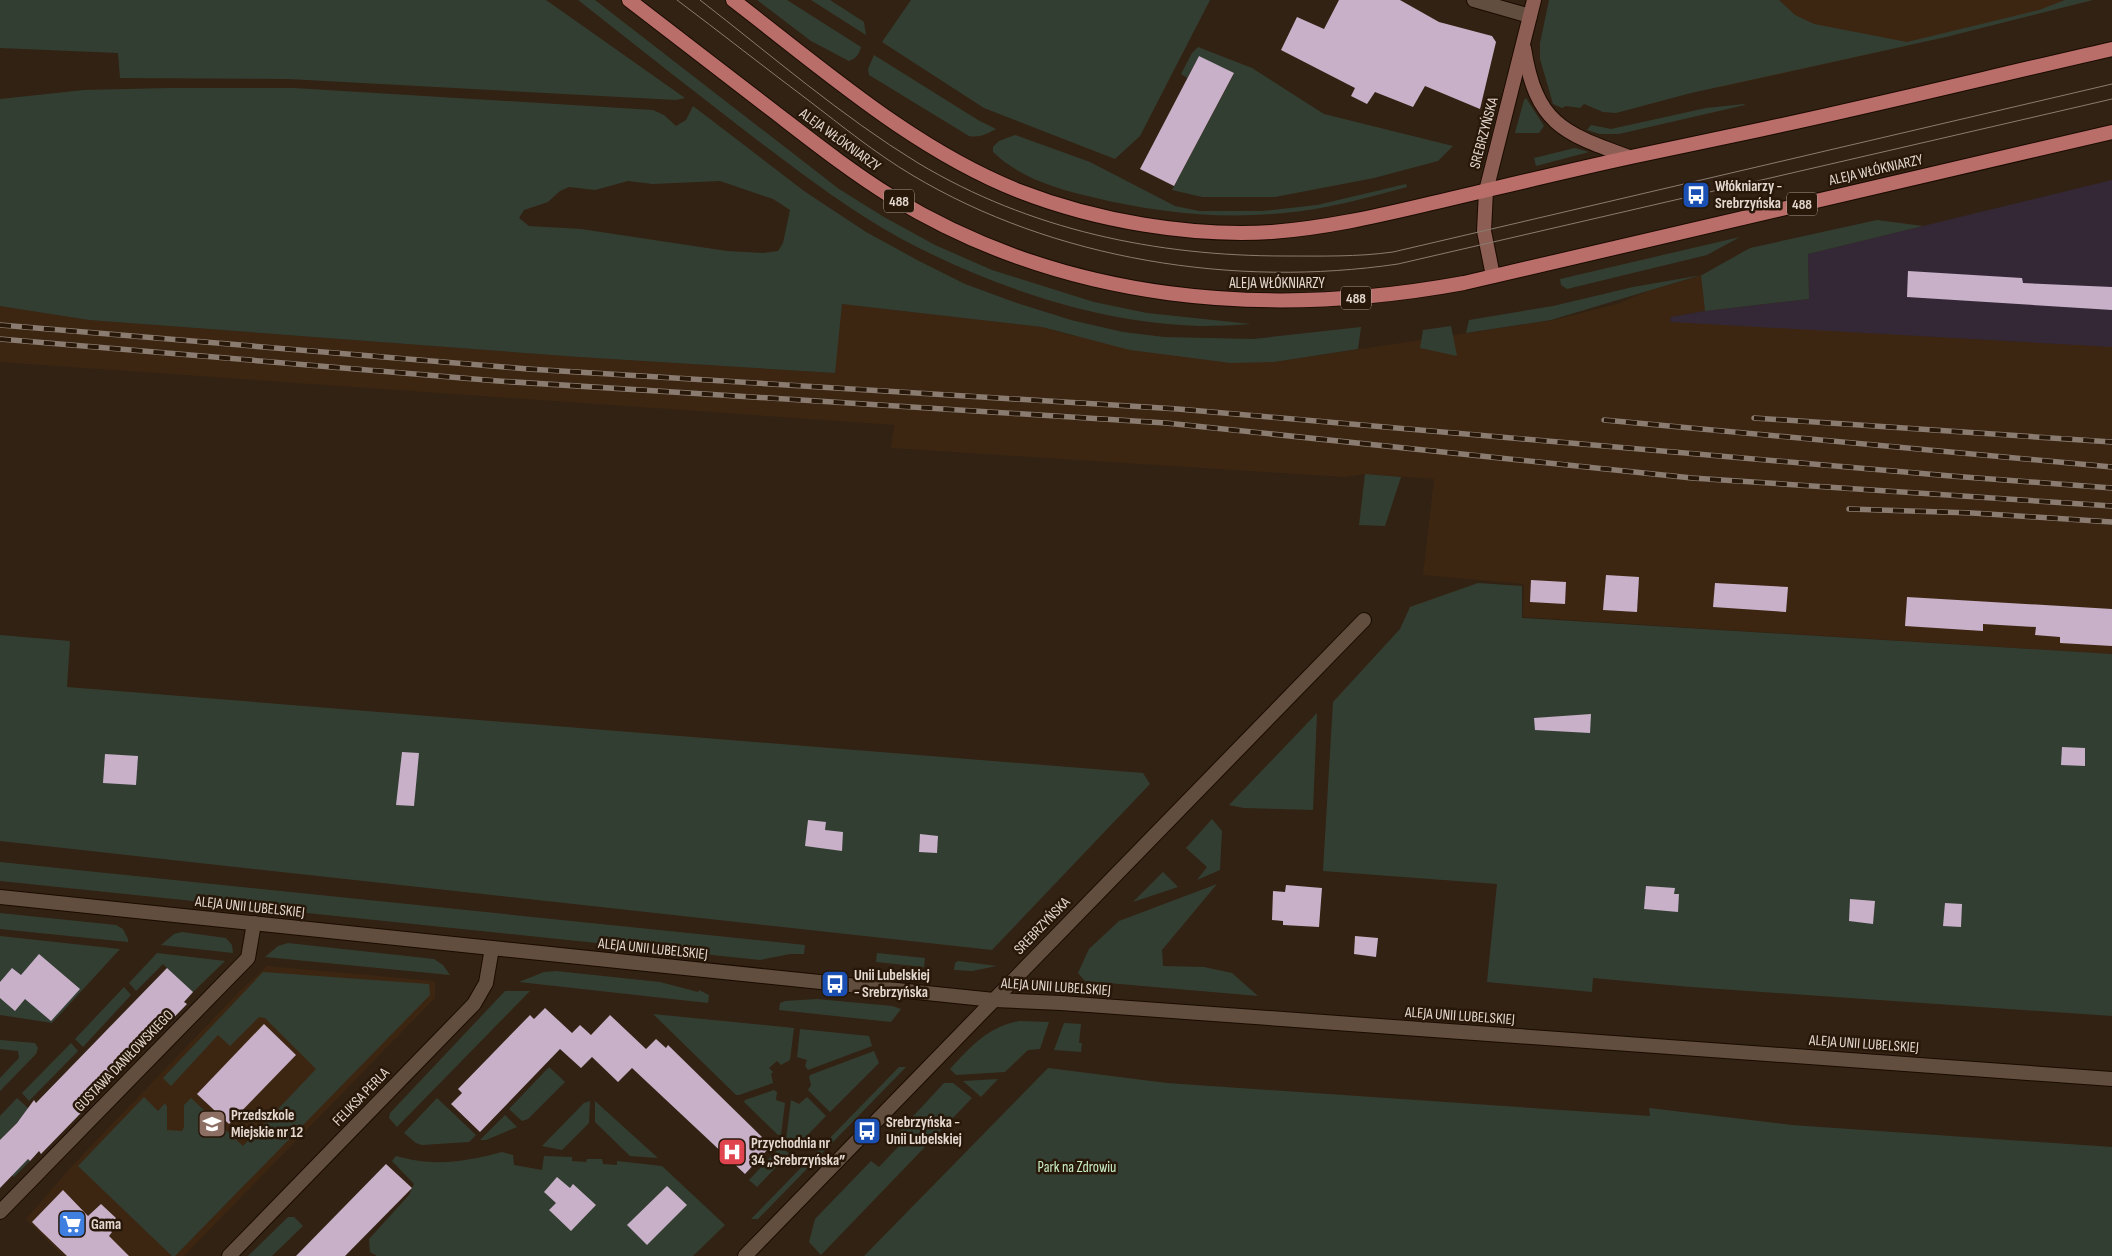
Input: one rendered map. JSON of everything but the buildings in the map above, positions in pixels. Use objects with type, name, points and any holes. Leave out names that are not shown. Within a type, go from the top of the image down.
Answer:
[{"type":"main road","name":"ALEJA WŁÓKNIARZY","points":[[629,0],[825,151],[891,196],[955,230],[1042,265],[1090,279],[1158,293],[1256,302],[1355,298],[1429,289],[1493,276],[2112,132]]},
{"type":"main road","points":[[733,0],[844,85],[929,145],[956,161],[1019,190],[1090,213],[1200,231],[1268,232],[1346,222],[1629,157],[1783,125],[2112,49]]},
{"type":"main road","name":"SREBRZYŃSKA","points":[[1493,276],[1484,231],[1486,191],[1534,0]]},
{"type":"main road","points":[[1524,43],[1535,90],[1543,107],[1554,121],[1569,133],[1629,157]]},
{"type":"street","points":[[1474,0],[1530,16]]},
{"type":"street","name":"SREBRZYŃSKA","points":[[745,1256],[1364,620]]},
{"type":"street","name":"ALEJA UNII LUBELSKIEJ","points":[[0,897],[994,1000],[1061,1003],[2112,1079]]},
{"type":"street","name":"GUSTAWA DANIŁOWSKIEGO","points":[[0,1212],[248,958],[254,923]]},
{"type":"street","name":"FELIKSA PERLA","points":[[230,1256],[474,1004],[486,983],[492,948]]},
{"type":"shaded area","points":[[1735,0],[2093,0],[1946,37],[1717,88]]},
{"type":"shaded area","points":[[2112,180],[2112,347],[1671,322],[1670,317],[1705,311],[1809,299],[1808,254]]},
{"type":"shaded area","points":[[1702,275],[1705,311],[1670,317],[1671,321],[2112,347],[2112,654],[1523,617],[1524,584],[1423,575],[1434,479],[1365,474],[1344,477],[891,448],[894,425],[0,362],[0,306],[89,320],[579,357],[834,373],[842,304],[1042,327],[1069,335],[1274,362],[1554,320],[1620,303],[1648,291]]},
{"type":"shaded area","name":"Przedszkole Miejskie nr 12","points":[[267,966],[435,981],[435,998],[184,1256],[63,1256],[26,1219],[71,1167],[240,991]]},
{"type":"green space","points":[[0,0],[546,0],[685,98],[676,100],[288,79],[120,78],[118,53],[0,48]]},
{"type":"green space","points":[[578,0],[595,0],[839,189],[884,217],[935,245],[992,270],[1094,302],[1147,313],[1251,324],[1201,326],[1164,324],[1092,312],[1022,291],[954,265],[899,238],[816,184]]},
{"type":"green space","points":[[757,0],[787,0],[861,47],[858,54],[849,61],[811,41]]},
{"type":"green space","points":[[811,0],[830,0],[864,22],[866,35]]},
{"type":"green space","points":[[911,0],[1210,0],[1140,136],[1115,159],[984,108],[882,42]]},
{"type":"green space","points":[[1549,0],[1779,0],[1795,15],[1814,24],[1907,42],[2039,10],[2065,0],[2093,0],[1946,37],[1691,93],[1616,113],[1603,112],[1584,104],[1580,108],[1566,106],[1562,108],[1553,104],[1540,59],[1540,43]]},
{"type":"green space","points":[[1198,47],[1252,68],[1324,114],[1453,146],[1438,161],[1374,178],[1275,197],[1202,197],[1172,190],[1234,74],[1199,56],[1187,78],[1181,74],[1192,53]]},
{"type":"green space","points":[[874,55],[978,120],[996,129],[980,136],[969,136],[869,75],[868,69]]},
{"type":"green space","points":[[294,88],[653,110],[664,115],[676,126],[686,120],[693,106],[804,191],[866,232],[965,284],[1014,302],[1071,320],[1123,332],[1164,337],[1253,339],[1361,327],[1358,349],[1274,362],[1231,363],[1130,350],[1042,327],[842,304],[835,373],[579,357],[89,320],[0,306],[0,99],[84,90]],"holes":[[[628,181],[653,184],[720,181],[773,199],[790,210],[783,243],[778,251],[763,253],[727,251],[581,229],[529,226],[519,218],[524,210],[548,202],[560,191],[569,187],[595,190]]]},
{"type":"green space","points":[[1526,98],[1544,126],[1539,133],[1515,133]]},
{"type":"green space","points":[[1744,104],[1619,134],[1600,134],[1587,130],[1591,125],[1611,129],[1706,108]]},
{"type":"green space","points":[[1015,135],[1090,162],[1175,206],[1199,211],[1262,211],[1317,205],[1406,184],[1407,187],[1326,207],[1297,212],[1209,215],[1150,209],[1079,194],[1027,176],[993,152],[993,147],[999,141]]},
{"type":"green space","points":[[1575,148],[1589,152],[1536,166],[1534,158]]},
{"type":"green space","points":[[1877,220],[1923,226],[1808,254],[1809,299],[1705,311],[1701,275],[1750,248]]},
{"type":"green space","points":[[1740,237],[1707,255],[1567,289],[1561,285],[1560,279]]},
{"type":"green space","points":[[1700,275],[1551,320],[1466,333],[1469,320],[1553,306],[1633,287]]},
{"type":"green space","points":[[1451,326],[1457,356],[1420,348],[1423,330]]},
{"type":"green space","points":[[1365,474],[1401,477],[1385,526],[1359,525]]},
{"type":"green space","points":[[1478,583],[1522,586],[1522,618],[2112,654],[2112,1016],[1691,987],[1593,978],[1592,992],[1487,982],[1497,884],[1323,871],[1333,702],[1400,629],[1410,607]]},
{"type":"green space","points":[[0,635],[70,641],[67,687],[1143,773],[1150,784],[992,950],[0,841]]},
{"type":"green space","points":[[1317,713],[1313,810],[1244,808],[1229,805]]},
{"type":"green space","points":[[1212,819],[1222,831],[1220,870],[1197,880],[1207,867],[1186,848]]},
{"type":"green space","points":[[0,862],[805,945],[804,954],[790,954],[760,960],[0,881]]},
{"type":"green space","points":[[1163,872],[1178,887],[1133,902]]},
{"type":"green space","points":[[1217,884],[1162,950],[1163,966],[1204,967],[1232,973],[1258,996],[1085,981],[1078,973],[1089,949],[1119,921]]},
{"type":"green space","points":[[0,913],[116,925],[123,929],[128,942],[0,929]]},
{"type":"green space","points":[[182,932],[226,938],[232,945],[233,953],[161,945],[174,934]]},
{"type":"green space","points":[[0,936],[120,949],[52,1023],[0,1015]]},
{"type":"green space","points":[[288,943],[434,959],[443,965],[450,975],[265,957],[278,946]]},
{"type":"green space","points":[[157,953],[225,961],[192,993],[163,964],[136,991],[129,983]]},
{"type":"green space","points":[[877,953],[925,958],[924,967],[876,962]]},
{"type":"green space","points":[[958,961],[997,966],[972,971],[954,970],[955,963]]},
{"type":"green space","points":[[556,971],[660,982],[698,992],[699,990],[709,995],[708,1003],[519,982],[544,972]]},
{"type":"green space","name":"Przedszkole Miejskie nr 12","points":[[263,972],[429,984],[430,995],[175,1256],[172,1256],[78,1166],[144,1097],[158,1111],[165,1103],[167,1107],[167,1130],[182,1131],[184,1127],[184,1105],[191,1098],[243,1146],[316,1069],[265,1018],[259,1017],[230,1046],[218,1035],[171,1086],[163,1078]]},
{"type":"green space","points":[[124,987],[131,995],[83,1047],[75,1039]]},
{"type":"green space","points":[[505,991],[530,991],[397,1127],[389,1118],[390,1113]]},
{"type":"green space","points":[[817,999],[892,1006],[901,1009],[891,1022],[779,1010],[780,1003],[785,1001]]},
{"type":"green space","points":[[653,1014],[794,1028],[790,1060],[781,1065],[777,1061],[769,1068],[773,1072],[771,1074],[773,1083],[736,1095]]},
{"type":"green space","points":[[1019,1021],[1049,1022],[1040,1049],[1028,1050],[1005,1072],[956,1075],[950,1069],[973,1045],[989,1033]]},
{"type":"green space","points":[[1064,1023],[1081,1024],[1079,1043],[1082,1043],[1081,1052],[1054,1050]]},
{"type":"green space","points":[[800,1029],[869,1036],[872,1046],[808,1070],[805,1066],[807,1060],[797,1057]]},
{"type":"green space","points":[[0,1040],[35,1043],[38,1048],[36,1054],[0,1091],[0,1078],[19,1058],[18,1051],[0,1049]]},
{"type":"green space","points":[[71,1043],[78,1051],[29,1101],[22,1093]]},
{"type":"green space","points":[[874,1051],[879,1063],[830,1112],[808,1090],[811,1085],[810,1075]]},
{"type":"green space","points":[[549,1067],[565,1082],[528,1119],[522,1121],[509,1109]]},
{"type":"green space","points":[[899,1067],[906,1067],[758,1219],[751,1219]]},
{"type":"green space","name":"Park na Zdrowiu","points":[[1048,1068],[1167,1083],[1650,1116],[1649,1108],[1792,1125],[2112,1147],[2112,1256],[864,1256]]},
{"type":"green space","points":[[998,1079],[981,1097],[963,1081]]},
{"type":"green space","points":[[944,1083],[953,1083],[972,1098],[821,1255],[809,1242],[815,1219],[871,1161],[879,1167],[899,1146],[893,1138]]},
{"type":"green space","points":[[774,1090],[777,1092],[776,1100],[785,1103],[781,1135],[778,1135],[744,1102]]},
{"type":"green space","points":[[807,1097],[826,1116],[793,1150],[786,1143],[791,1100],[799,1104]]},
{"type":"green space","points":[[17,1098],[28,1108],[28,1111],[4,1136],[30,1161],[14,1177],[0,1164],[0,1116]]},
{"type":"green space","points":[[437,1098],[476,1135],[469,1142],[422,1145],[416,1143],[404,1133]]},
{"type":"green space","points":[[590,1101],[589,1123],[562,1150],[542,1146],[584,1103]]},
{"type":"green space","points":[[595,1101],[658,1158],[630,1156],[595,1122]]},
{"type":"green space","points":[[505,1115],[517,1127],[486,1140],[480,1140]]},
{"type":"green space","points":[[781,1146],[789,1154],[757,1187],[749,1180]]},
{"type":"green space","points":[[502,1152],[513,1155],[514,1165],[542,1170],[544,1156],[572,1157],[572,1161],[586,1162],[587,1159],[602,1159],[603,1164],[617,1165],[617,1161],[662,1166],[725,1225],[693,1256],[377,1256],[370,1252],[369,1239],[409,1195],[414,1184],[392,1161],[396,1156],[424,1161],[449,1162]]},
{"type":"green space","points":[[288,1217],[294,1217],[303,1226],[272,1256],[248,1256]]},
{"type":"tram line","points":[[677,0],[898,167],[967,204],[1025,228],[1085,247],[1147,260],[1210,269],[1273,272],[1336,271],[1398,264],[2112,99]]},
{"type":"tram line","points":[[700,0],[807,84],[889,145],[961,186],[1004,206],[1049,222],[1095,235],[1189,251],[1237,255],[1339,256],[1393,252],[2112,84]]},
{"type":"railway","points":[[0,325],[528,369],[1178,409],[1951,476],[2112,488]]},
{"type":"railway","points":[[0,339],[498,381],[1166,423],[1692,478],[2112,506]]},
{"type":"railway","points":[[1754,418],[2112,442]]},
{"type":"railway","points":[[1604,420],[2112,467]]},
{"type":"railway","points":[[1849,509],[1972,513],[2112,522]]},
{"type":"place","name":"Włókniarzy - Srebrzyńska","points":[[1696,195]]},
{"type":"place","name":"Unii Lubelskiej - Srebrzyńska","points":[[835,984]]},
{"type":"place","name":"Przedszkole Miejskie nr 12","points":[[212,1124]]},
{"type":"place","name":"Srebrzyńska - Unii Lubelskiej","points":[[867,1131]]},
{"type":"place","name":"Przychodnia nr 34 „Srebrzyńska”","points":[[732,1152]]},
{"type":"place","name":"Gama","points":[[72,1224]]}]
